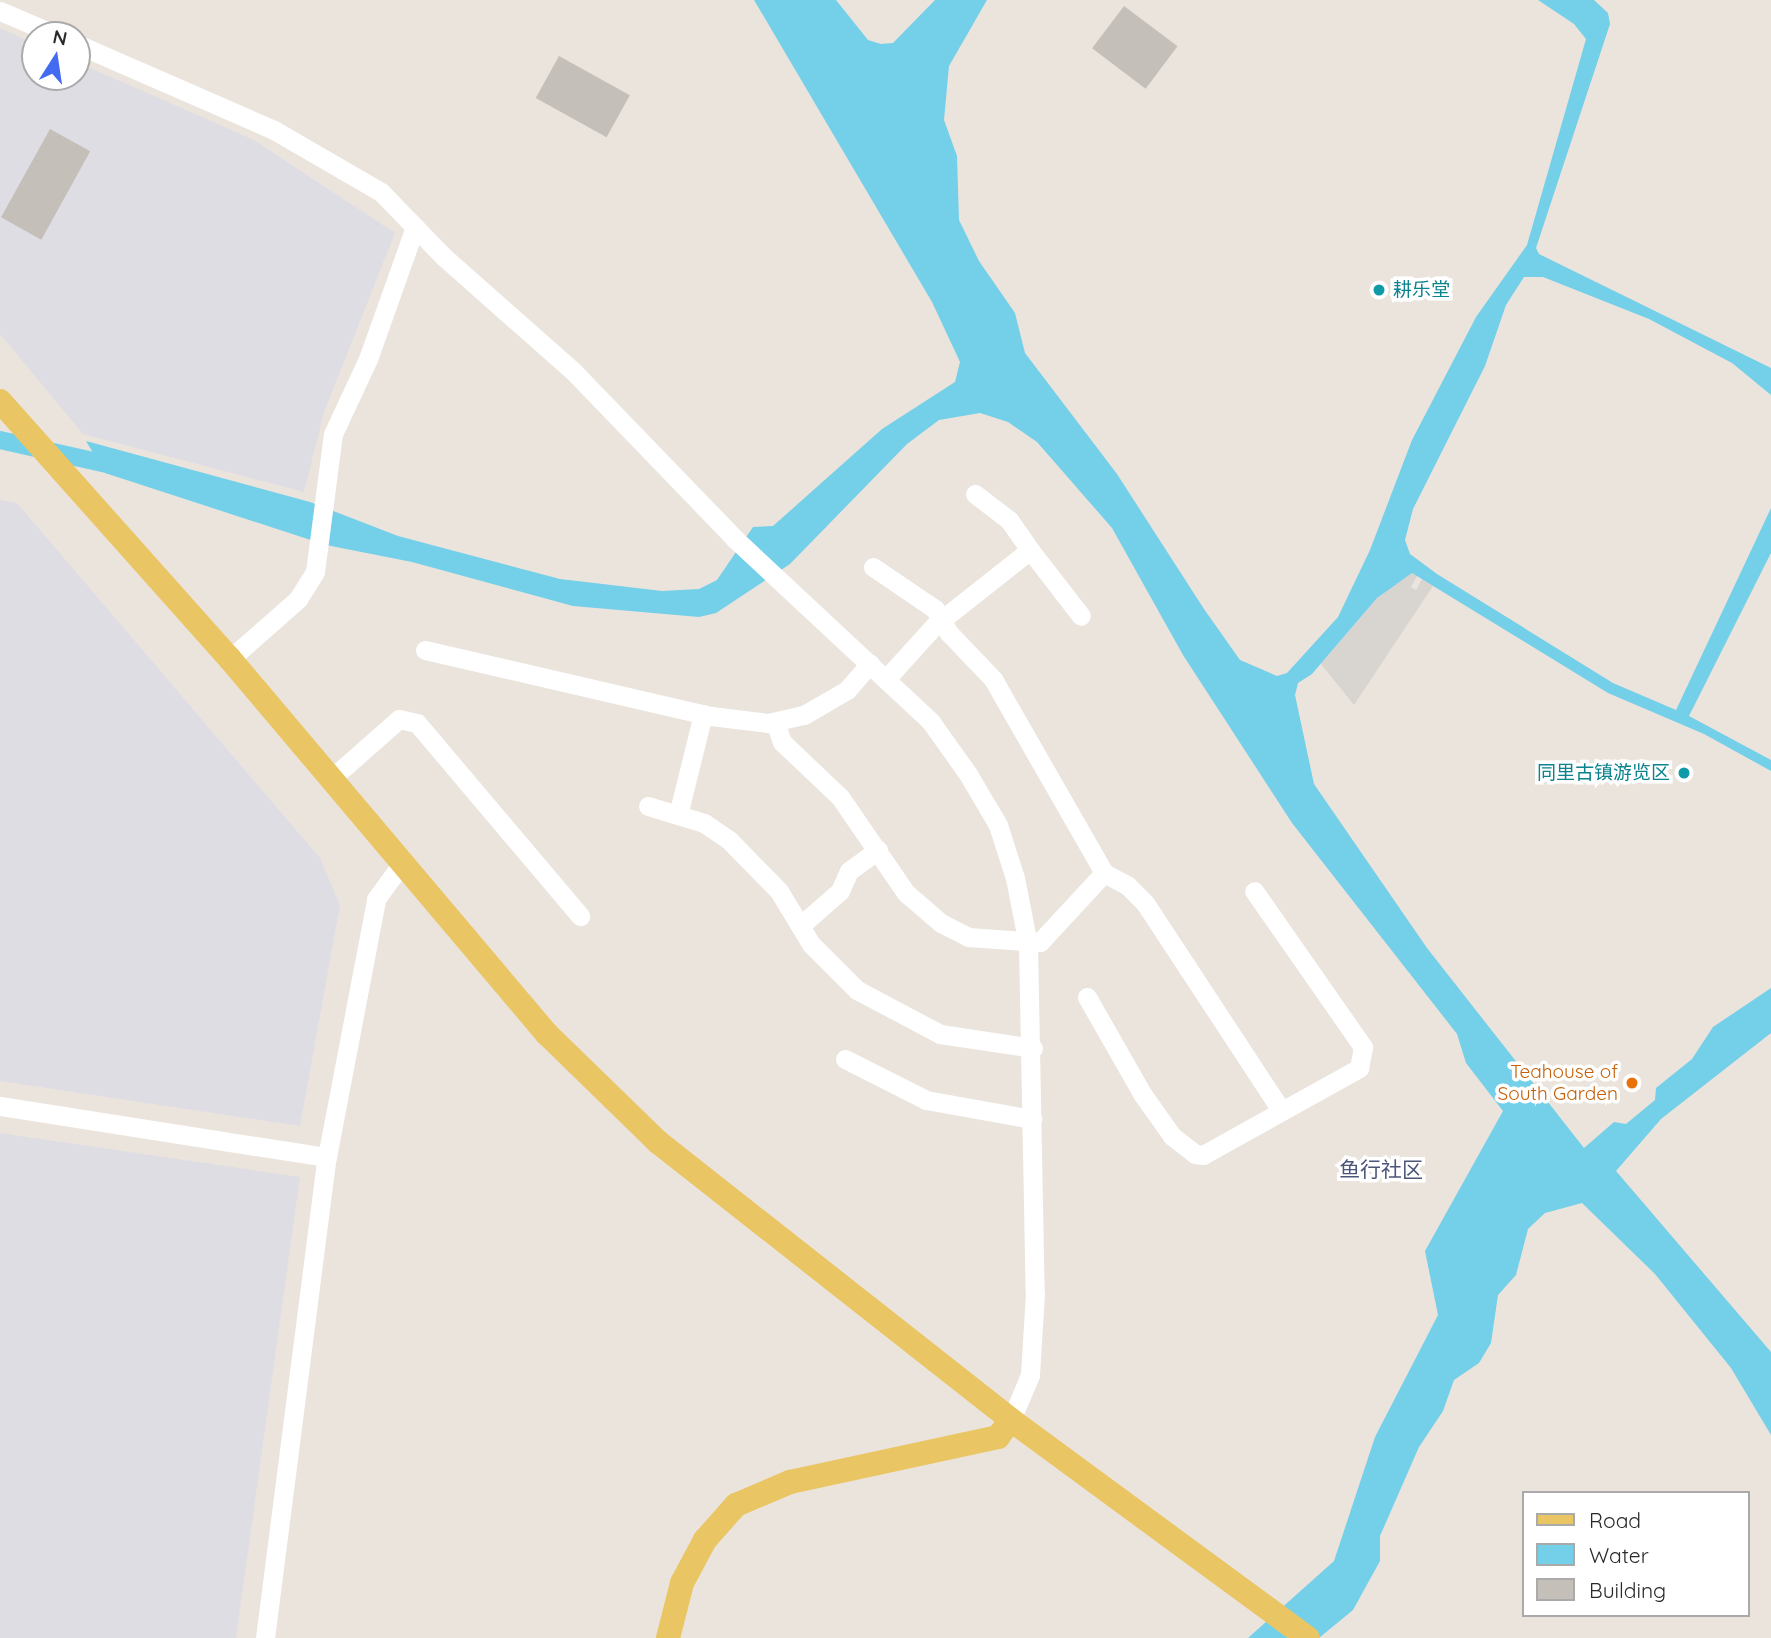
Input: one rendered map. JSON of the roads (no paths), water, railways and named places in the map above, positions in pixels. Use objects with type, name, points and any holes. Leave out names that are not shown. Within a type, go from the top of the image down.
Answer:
[{"type":"main road","points":[[0,401],[64,476],[230,659],[547,1034],[658,1142],[1011,1420],[1308,1638]]},
{"type":"main road","points":[[667,1638],[682,1583],[705,1540],[736,1505],[790,1482],[998,1437],[1011,1420]]},
{"type":"street","points":[[0,11],[23,21]]},
{"type":"street","points":[[91,50],[274,130],[381,192],[415,227],[573,370],[734,537],[931,722],[998,825],[1015,878],[1028,944],[1033,1048],[1035,1293],[1030,1375],[1011,1420]]},
{"type":"street","points":[[230,659],[298,599],[315,572],[322,500],[333,434],[368,359],[415,227]]},
{"type":"street","points":[[975,495],[1009,520],[1081,616]]},
{"type":"street","points":[[886,680],[941,620],[1030,550]]},
{"type":"street","points":[[873,567],[924,601],[993,679],[1104,873],[1145,903],[1281,1110]]},
{"type":"street","points":[[425,650],[703,714],[775,722],[804,715],[847,690],[870,664]]},
{"type":"street","points":[[678,815],[703,714]]},
{"type":"street","points":[[332,778],[399,719],[417,723],[580,916]]},
{"type":"street","points":[[775,722],[782,742],[840,797],[906,893],[941,923],[968,937],[1028,944],[1040,942],[1104,873]]},
{"type":"street","points":[[648,806],[704,823],[729,840],[779,891],[811,944],[858,990],[905,1019],[975,1042],[1033,1048]]},
{"type":"street","points":[[800,926],[840,891],[849,871],[878,850]]},
{"type":"street","points":[[264,1638],[327,1157],[376,899],[403,862]]},
{"type":"street","points":[[1087,997],[1143,1095],[1172,1136],[1195,1154],[1203,1155],[1359,1068],[1363,1047],[1254,891]]},
{"type":"street","points":[[845,1059],[926,1100],[1032,1119]]},
{"type":"street","points":[[0,1106],[327,1157]]},
{"type":"water","points":[[754,0],[836,0],[868,40],[881,44],[893,43],[935,0],[987,0],[949,66],[944,120],[957,156],[959,220],[979,261],[1015,313],[1025,353],[1117,474],[1240,660],[1277,676],[1287,673],[1338,617],[1370,550],[1412,440],[1476,317],[1527,245],[1586,39],[1574,24],[1538,0],[1594,0],[1608,13],[1610,24],[1536,248],[1539,254],[1771,368],[1771,395],[1732,363],[1649,319],[1543,277],[1524,277],[1506,305],[1485,366],[1413,509],[1405,540],[1410,554],[1437,574],[1613,683],[1676,710],[1771,508],[1771,553],[1689,716],[1771,760],[1771,771],[1704,734],[1608,693],[1412,573],[1377,598],[1312,674],[1298,683],[1295,695],[1314,784],[1427,948],[1584,1148],[1614,1122],[1626,1124],[1655,1100],[1656,1088],[1692,1059],[1713,1027],[1771,988],[1771,1033],[1661,1119],[1616,1171],[1771,1352],[1771,1435],[1731,1368],[1655,1274],[1582,1203],[1545,1213],[1528,1229],[1516,1275],[1498,1295],[1491,1343],[1479,1363],[1454,1380],[1443,1411],[1419,1447],[1380,1536],[1380,1561],[1353,1610],[1319,1638],[1248,1638],[1334,1561],[1375,1437],[1438,1315],[1425,1251],[1503,1111],[1466,1063],[1457,1034],[1292,823],[1183,655],[1112,528],[1037,442],[1008,422],[980,413],[939,420],[907,444],[790,564],[716,613],[699,617],[573,606],[412,562],[326,545],[105,473],[86,441],[310,502],[398,536],[560,579],[662,591],[699,589],[717,580],[753,527],[773,526],[882,429],[955,382],[960,362],[932,302]]},
{"type":"waterway","points":[[0,440],[120,467]]},
{"type":"place","name":"耕乐堂","points":[[1379,290]]},
{"type":"place","name":"同里古镇游览区","points":[[1684,773]]},
{"type":"place","name":"Teahouse of South Garden","points":[[1632,1083]]},
{"type":"district","name":"鱼行社区","points":[[1381,1169]]}]
